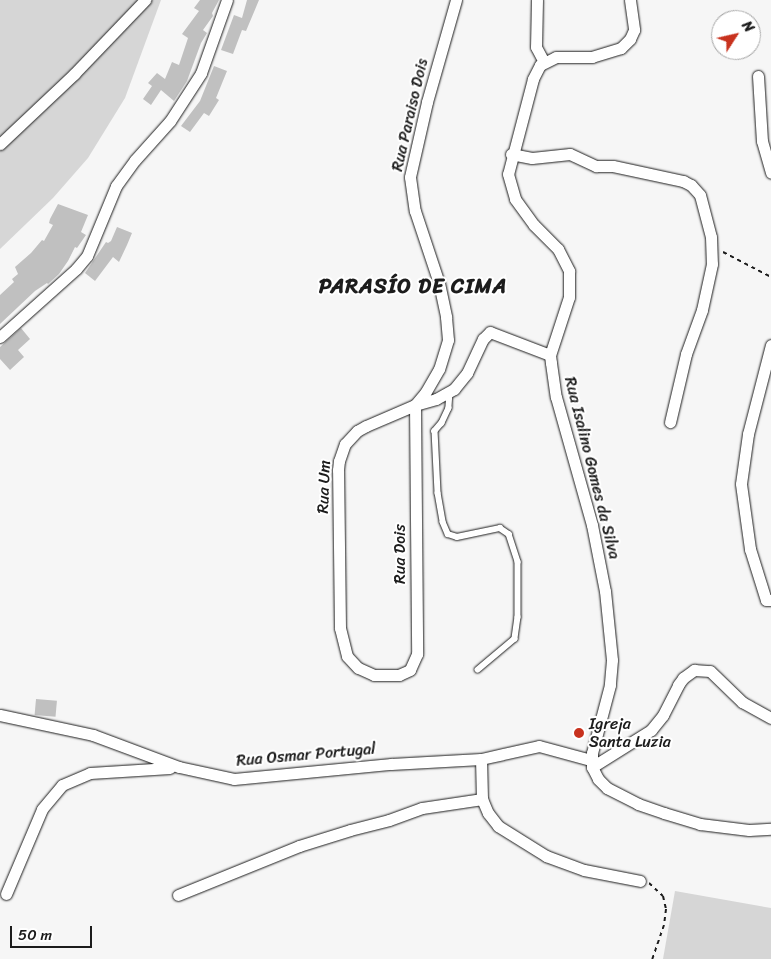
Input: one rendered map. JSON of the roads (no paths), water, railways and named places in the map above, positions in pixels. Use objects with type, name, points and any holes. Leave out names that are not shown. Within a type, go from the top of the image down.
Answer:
[{"type":"street","points":[[0,144],[74,74],[145,0]]},
{"type":"street","points":[[0,337],[76,270],[87,256],[116,186],[170,121],[201,73],[227,0]]},
{"type":"street","name":"Rua Paraiso Dois","points":[[415,405],[426,393],[439,369],[448,340],[439,283],[432,255],[415,211],[410,177],[427,102],[456,0]]},
{"type":"street","points":[[537,0],[536,47],[544,62],[556,57],[602,55],[621,48],[630,39],[634,30],[630,0]]},
{"type":"street","name":"Rua Isalino Gomes da Silva","points":[[544,62],[534,74],[511,154],[508,174],[511,191],[530,220],[558,249],[570,271],[569,297],[550,355],[556,397],[592,525],[608,616],[612,674],[594,742],[592,764]]},
{"type":"street","points":[[758,76],[762,141],[771,173]]},
{"type":"street","points":[[511,154],[532,158],[570,154],[596,166],[613,166],[687,183],[694,187],[702,199],[712,247],[707,290],[686,354],[670,422]]},
{"type":"street","name":"Rua Um","points":[[380,676],[368,673],[354,665],[347,656],[341,636],[339,461],[346,444],[357,431],[415,405],[450,392],[463,380],[483,338],[490,332],[550,355]]},
{"type":"street","points":[[769,603],[750,549],[741,484],[748,434],[771,345]]},
{"type":"street","name":"Rua Dois","points":[[380,676],[399,675],[407,672],[412,667],[417,654],[415,405]]},
{"type":"street","points":[[771,718],[742,702],[710,671],[694,670],[683,678],[663,715],[650,730],[592,764],[598,779],[607,788],[638,804],[700,824],[749,830],[771,829]]},
{"type":"street","name":"Rua Osmar Portugal","points":[[0,715],[93,736],[179,767],[223,778],[242,779],[391,764],[481,759],[539,746],[592,764]]},
{"type":"street","points":[[481,759],[482,799],[488,813],[498,826],[546,856],[584,870],[640,881]]},
{"type":"street","points":[[6,894],[42,809],[62,785],[80,775],[100,771],[179,767]]},
{"type":"street","points":[[178,895],[299,846],[389,820],[422,808],[482,799]]},
{"type":"lane","points":[[450,392],[449,408],[442,423],[435,431],[438,493],[443,522],[448,534],[457,537],[500,528],[509,534],[518,562],[518,617],[515,639],[478,670]]},
{"type":"place","name":"Igreja Santa Luzia","points":[[579,733]]},
{"type":"district","name":"PARASÍO DE CIMA","points":[[413,286]]}]
